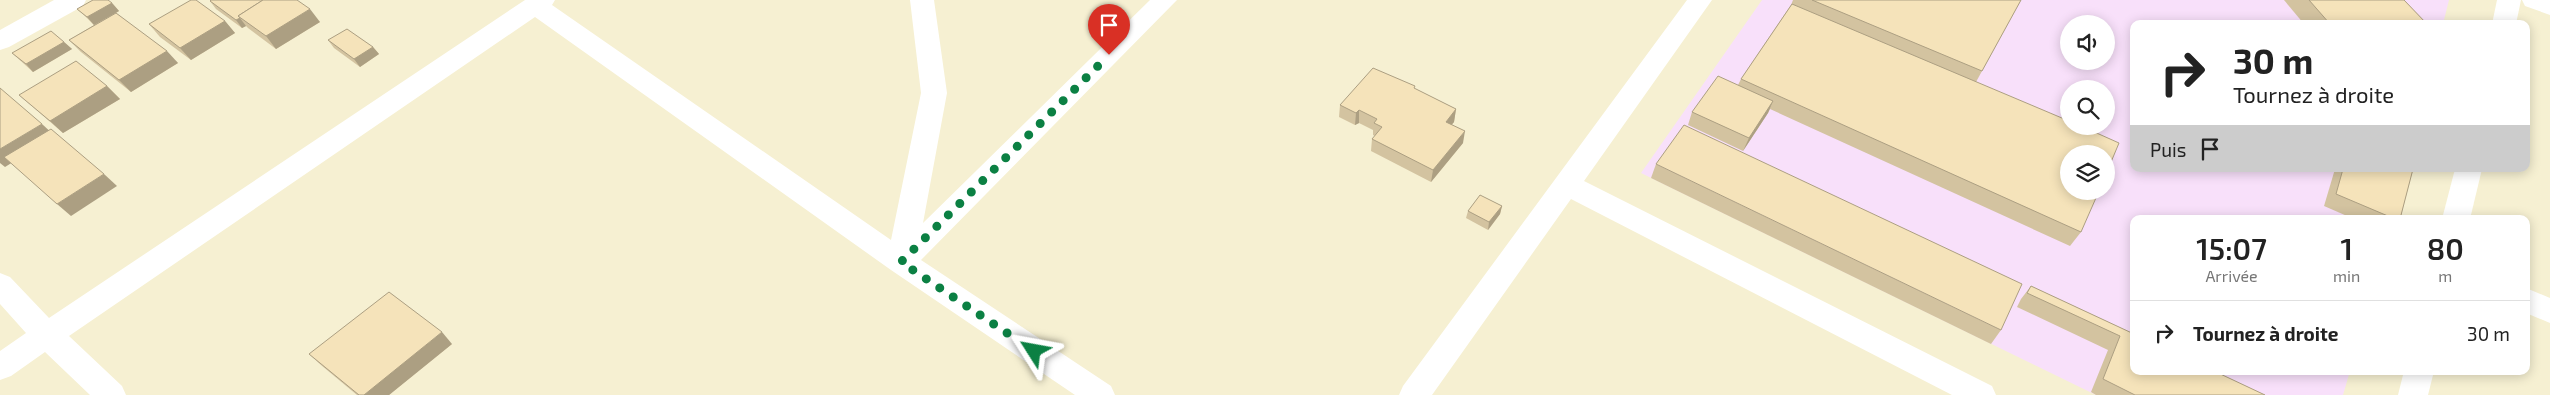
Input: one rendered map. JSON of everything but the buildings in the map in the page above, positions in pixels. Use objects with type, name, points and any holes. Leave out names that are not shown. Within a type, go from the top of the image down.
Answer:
[{"type":"street","points":[[0,41],[74,0]]},
{"type":"street","points":[[901,262],[934,93],[922,0]]},
{"type":"street","points":[[901,262],[1165,0]]},
{"type":"street","points":[[1414,395],[1470,321],[1566,184],[1700,0]]},
{"type":"street","points":[[2505,20],[2509,0]]},
{"type":"street","points":[[2534,0],[2550,6]]},
{"type":"street","points":[[0,367],[539,2],[901,262],[1100,395]]},
{"type":"street","points":[[2457,215],[2467,172]]},
{"type":"street","points":[[1566,184],[1981,395]]},
{"type":"street","points":[[0,285],[47,335],[111,395]]},
{"type":"street","points":[[2530,302],[2550,311]]},
{"type":"street","points":[[2413,395],[2418,375]]},
{"type":"shaded area","points":[[0,0],[2550,0],[2550,395],[0,395]]},
{"type":"shaded area","points":[[1762,0],[2449,0],[2444,20],[2130,20],[2130,172],[2403,172],[2392,215],[2130,215],[2130,375],[2349,375],[2343,395],[2096,395],[1641,173]]},
{"type":"route","points":[[1034,351],[901,262],[1109,55]]}]
